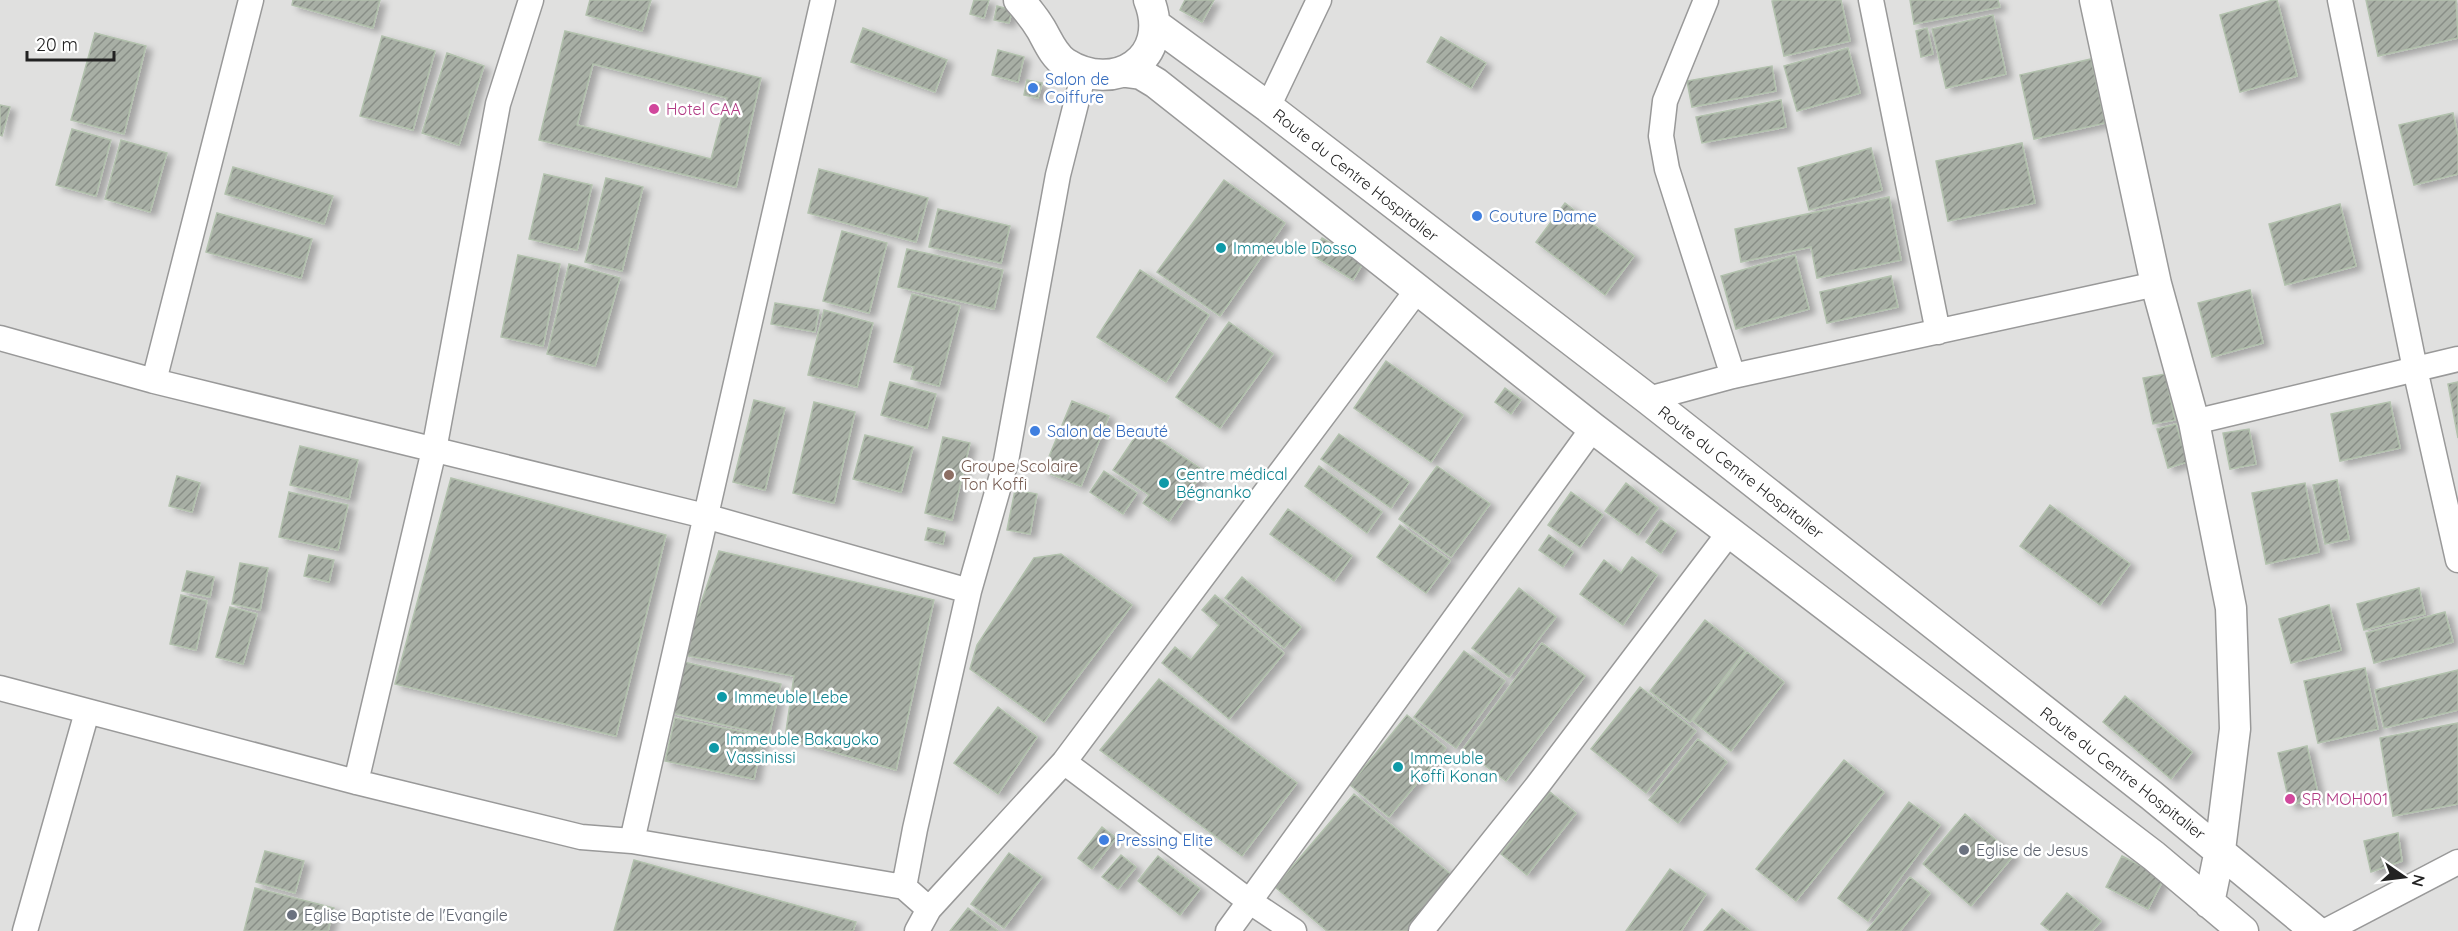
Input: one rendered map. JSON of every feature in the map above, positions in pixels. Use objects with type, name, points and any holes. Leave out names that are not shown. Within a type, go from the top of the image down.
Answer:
[{"type":"street","points":[[154,381],[251,0]]},
{"type":"street","points":[[356,782],[434,450],[498,104],[531,0]]},
{"type":"street","points":[[632,841],[824,0]]},
{"type":"street","points":[[1019,0],[1043,14],[1052,49],[1062,62],[1084,72],[1102,76],[1126,72],[1141,74],[1156,83],[1593,428],[2154,856],[2243,931]]},
{"type":"street","points":[[1268,107],[1319,0]]},
{"type":"street","points":[[1706,0],[1665,101],[1661,136],[1668,169],[1733,375]]},
{"type":"street","points":[[1871,0],[1938,332]]},
{"type":"street","points":[[2095,0],[2156,284],[2194,422],[2231,608],[2235,729],[2220,850],[2209,903]]},
{"type":"street","points":[[2340,0],[2415,369],[2458,560]]},
{"type":"street","points":[[1126,72],[1148,49],[1152,13]]},
{"type":"street","name":"Route du Centre Hospitalier","points":[[1152,13],[1268,107],[1648,399],[2220,850],[2316,931]]},
{"type":"street","points":[[904,887],[969,591],[1006,461],[1058,175],[1084,72]]},
{"type":"street","points":[[1648,399],[1733,375],[2156,284]]},
{"type":"street","points":[[917,931],[929,909],[1064,762],[1418,289]]},
{"type":"street","points":[[0,338],[154,381],[705,516],[969,591]]},
{"type":"street","points":[[2194,422],[2458,359]]},
{"type":"street","points":[[1227,931],[1593,428]]},
{"type":"street","points":[[1421,931],[1537,786],[1729,533]]},
{"type":"street","points":[[0,688],[356,782],[581,837],[632,841],[904,887],[929,909]]},
{"type":"street","points":[[25,931],[87,712]]},
{"type":"street","points":[[1064,762],[1249,901],[1294,931]]},
{"type":"street","points":[[2326,931],[2458,862]]},
{"type":"shaded area","points":[[0,0],[2458,0],[2458,931],[0,931]]},
{"type":"building","points":[[293,0],[380,0],[373,28],[292,5]]},
{"type":"building","points":[[590,0],[651,0],[642,31],[586,15]]},
{"type":"building","points":[[974,0],[989,0],[984,18],[970,14]]},
{"type":"building","points":[[1185,0],[1214,0],[1202,22],[1180,10]]},
{"type":"building","points":[[1841,0],[1850,41],[1784,56],[1772,1]]},
{"type":"building","points":[[1910,0],[1998,0],[2000,7],[1914,24]]},
{"type":"building","points":[[2277,0],[2297,76],[2240,92],[2220,15]]},
{"type":"building","points":[[2366,0],[2456,0],[2458,38],[2378,56]]},
{"type":"building","points":[[997,6],[1012,10],[1009,23],[994,20]]},
{"type":"building","points":[[1993,15],[2006,74],[1946,88],[1932,29]]},
{"type":"building","points":[[863,28],[947,60],[935,92],[851,62]]},
{"type":"building","points":[[1927,28],[1933,54],[1921,57],[1916,31]]},
{"type":"building","points":[[565,31],[761,78],[736,187],[539,140]],"holes":[[[593,64],[727,98],[711,159],[577,125]]]},
{"type":"building","points":[[95,33],[146,46],[124,134],[71,120]]},
{"type":"building","points":[[382,36],[435,51],[413,130],[360,116]]},
{"type":"building","points":[[1441,37],[1486,63],[1471,88],[1427,62]]},
{"type":"building","points":[[1848,48],[1860,93],[1797,111],[1784,66]]},
{"type":"building","points":[[998,50],[1024,57],[1018,82],[992,75]]},
{"type":"building","points":[[447,53],[484,66],[459,145],[422,133]]},
{"type":"building","points":[[2091,59],[2105,123],[2034,139],[2020,75]]},
{"type":"building","points":[[1772,66],[1776,91],[1692,107],[1687,81]]},
{"type":"building","points":[[1027,80],[1042,83],[1038,98],[1024,95]]},
{"type":"building","points":[[1781,100],[1786,127],[1702,143],[1696,117]]},
{"type":"building","points":[[0,105],[10,107],[2,136],[0,135]]},
{"type":"building","points":[[2453,113],[2458,136],[2458,174],[2414,185],[2399,125]]},
{"type":"building","points":[[72,129],[111,140],[96,196],[56,185]]},
{"type":"building","points":[[121,140],[167,153],[150,212],[105,199]]},
{"type":"building","points":[[2022,143],[2035,203],[1948,221],[1936,161]]},
{"type":"building","points":[[1871,148],[1882,190],[1809,210],[1798,168]]},
{"type":"building","points":[[233,167],[333,196],[324,224],[225,194]]},
{"type":"building","points":[[819,169],[928,198],[916,242],[808,213]]},
{"type":"building","points":[[544,174],[592,185],[577,250],[529,239]]},
{"type":"building","points":[[606,178],[643,187],[622,271],[585,262]]},
{"type":"building","name":"Immeuble Dosso","points":[[1224,180],[1285,223],[1220,316],[1157,272]]},
{"type":"building","points":[[1889,197],[1901,260],[1817,278],[1811,247],[1741,262],[1735,229]]},
{"type":"building","points":[[1565,203],[1634,256],[1605,295],[1536,242]]},
{"type":"building","points":[[2340,204],[2356,266],[2285,285],[2269,224]]},
{"type":"building","points":[[938,209],[1010,226],[1001,263],[929,247]]},
{"type":"building","points":[[217,213],[312,239],[301,278],[206,252]]},
{"type":"building","points":[[842,231],[887,243],[869,313],[823,301]]},
{"type":"building","points":[[1322,238],[1363,263],[1353,280],[1312,255]]},
{"type":"building","points":[[907,249],[1003,270],[994,309],[898,287]]},
{"type":"building","points":[[518,255],[560,264],[543,346],[501,337]]},
{"type":"building","points":[[1795,255],[1809,309],[1736,329],[1721,276]]},
{"type":"building","points":[[569,264],[620,278],[595,366],[547,354]]},
{"type":"building","points":[[1140,270],[1209,315],[1166,382],[1097,337]]},
{"type":"building","points":[[1891,276],[1898,307],[1827,323],[1820,292]]},
{"type":"building","points":[[2250,290],[2263,343],[2212,357],[2198,303]]},
{"type":"building","points":[[912,294],[960,306],[939,386],[911,379],[914,367],[894,362]]},
{"type":"building","points":[[775,303],[819,310],[815,332],[771,324]]},
{"type":"building","points":[[824,310],[873,323],[857,387],[808,375]]},
{"type":"building","points":[[1229,322],[1273,354],[1220,428],[1176,397]]},
{"type":"building","points":[[1386,361],[1463,415],[1431,462],[1354,408]]},
{"type":"building","points":[[2165,374],[2175,420],[2153,424],[2143,378]]},
{"type":"building","points":[[890,382],[936,394],[927,428],[881,415]]},
{"type":"building","points":[[2458,382],[2458,438],[2448,384]]},
{"type":"building","points":[[1505,388],[1521,400],[1511,414],[1495,402]]},
{"type":"building","points":[[754,400],[785,408],[765,490],[733,482]]},
{"type":"building","points":[[1072,401],[1109,416],[1081,486],[1043,471]]},
{"type":"building","points":[[814,402],[855,412],[834,503],[793,493]]},
{"type":"building","points":[[2390,402],[2400,448],[2340,461],[2331,414]]},
{"type":"building","points":[[2176,424],[2187,462],[2168,468],[2157,429]]},
{"type":"building","name":"Centre médical Bégnanko","points":[[1141,428],[1204,471],[1169,521],[1143,503],[1149,495],[1113,470]]},
{"type":"building","points":[[2249,429],[2256,464],[2230,469],[2223,433]]},
{"type":"building","points":[[1339,434],[1409,482],[1391,508],[1321,459]]},
{"type":"building","points":[[865,435],[913,447],[901,492],[853,479]]},
{"type":"building","points":[[943,437],[970,443],[952,520],[925,513]]},
{"type":"building","points":[[300,446],[358,460],[349,499],[290,485]]},
{"type":"building","points":[[1319,466],[1382,512],[1367,533],[1305,486]]},
{"type":"building","points":[[1437,466],[1490,504],[1451,557],[1399,519]]},
{"type":"building","points":[[1104,471],[1137,493],[1123,514],[1090,492]]},
{"type":"building","points":[[177,476],[200,483],[192,512],[169,506]]},
{"type":"building","points":[[451,478],[666,535],[616,736],[395,684]]},
{"type":"building","points":[[2337,480],[2349,539],[2325,544],[2313,485]]},
{"type":"building","points":[[1626,483],[1658,508],[1638,535],[1605,511]]},
{"type":"building","points":[[2305,483],[2319,552],[2266,564],[2252,493]]},
{"type":"building","points":[[1015,490],[1037,494],[1030,534],[1007,530]]},
{"type":"building","points":[[289,492],[348,505],[338,550],[279,537]]},
{"type":"building","points":[[1571,492],[1603,515],[1580,547],[1548,525]]},
{"type":"building","points":[[2050,505],[2130,564],[2100,605],[2020,546]]},
{"type":"building","points":[[1288,509],[1352,556],[1334,581],[1270,534]]},
{"type":"building","points":[[1661,520],[1676,531],[1661,553],[1646,542]]},
{"type":"building","points":[[1400,525],[1450,561],[1426,593],[1377,557]]},
{"type":"building","points":[[928,528],[945,532],[943,544],[925,540]]},
{"type":"building","points":[[1549,535],[1573,552],[1563,567],[1539,550]]},
{"type":"building","points":[[719,551],[934,600],[896,770],[785,738],[794,676],[683,655]]},
{"type":"building","points":[[1061,554],[1132,605],[1044,722],[970,669],[977,645],[1034,558]]},
{"type":"building","points":[[309,555],[334,560],[329,582],[304,576]]},
{"type":"building","points":[[1632,557],[1657,575],[1623,625],[1580,594],[1604,560],[1621,573]]},
{"type":"building","points":[[240,563],[268,568],[260,610],[232,604]]},
{"type":"building","points":[[187,571],[214,577],[210,597],[182,591]]},
{"type":"building","points":[[1242,577],[1301,627],[1284,648],[1225,598]]},
{"type":"building","points":[[1519,588],[1556,617],[1509,677],[1472,648]]},
{"type":"building","points":[[2419,588],[2425,614],[2364,630],[2357,604]]},
{"type":"building","points":[[181,595],[207,601],[196,650],[170,644]]},
{"type":"building","points":[[1215,595],[1284,653],[1229,719],[1162,663],[1175,647],[1191,660],[1219,625],[1202,610]]},
{"type":"building","points":[[2329,605],[2341,650],[2291,663],[2279,619]]},
{"type":"building","points":[[230,607],[257,614],[243,664],[216,657]]},
{"type":"building","points":[[2445,612],[2453,642],[2374,663],[2366,633]]},
{"type":"building","points":[[1705,620],[1745,651],[1690,722],[1650,691]]},
{"type":"building","points":[[1542,643],[1585,676],[1506,781],[1463,749]]},
{"type":"building","points":[[1464,651],[1505,681],[1456,748],[1414,717]]},
{"type":"building","points":[[1747,652],[1784,682],[1731,751],[1693,721]]},
{"type":"building","name":"Immeuble Lebe","points":[[675,660],[781,684],[769,735],[663,711]]},
{"type":"building","points":[[2365,668],[2378,729],[2318,743],[2304,681]]},
{"type":"building","points":[[2458,670],[2458,710],[2384,728],[2375,690]]},
{"type":"building","points":[[1159,679],[1297,783],[1242,856],[1100,750]]},
{"type":"building","points":[[1640,687],[1696,731],[1646,793],[1591,749]]},
{"type":"building","points":[[2125,696],[2192,752],[2171,779],[2103,722]]},
{"type":"building","points":[[998,707],[1037,737],[998,794],[954,763]]},
{"type":"building","name":"Immeuble Koffi Konan","points":[[1407,715],[1446,748],[1389,817],[1350,785]]},
{"type":"building","name":"Immeuble Bakayoko Vassinissi","points":[[675,718],[763,736],[754,779],[665,761]]},
{"type":"building","points":[[2458,723],[2458,804],[2393,816],[2380,738]]},
{"type":"building","points":[[1698,739],[1727,762],[1678,823],[1649,800]]},
{"type":"building","points":[[2307,746],[2319,798],[2290,805],[2278,753]]},
{"type":"building","points":[[1844,760],[1884,792],[1796,901],[1756,869]]},
{"type":"building","points":[[1550,792],[1576,813],[1527,875],[1501,854]]},
{"type":"building","points":[[1354,794],[1453,876],[1410,931],[1327,931],[1275,887]]},
{"type":"building","points":[[1909,802],[1940,825],[1868,921],[1838,898]]},
{"type":"building","points":[[1965,814],[2014,855],[1971,906],[1923,864]]},
{"type":"building","points":[[1102,827],[1116,838],[1092,869],[1078,858]]},
{"type":"building","points":[[2398,833],[2402,861],[2371,872],[2364,841]]},
{"type":"building","points":[[265,851],[304,861],[295,893],[256,882]]},
{"type":"building","points":[[1009,853],[1042,877],[1004,928],[971,904]]},
{"type":"building","points":[[1121,855],[1136,867],[1118,889],[1102,877]]},
{"type":"building","points":[[1158,856],[1200,889],[1180,915],[1138,881]]},
{"type":"building","points":[[2122,856],[2164,878],[2148,909],[2106,887]]},
{"type":"building","points":[[634,860],[856,922],[853,931],[614,931]]},
{"type":"building","points":[[1670,869],[1706,894],[1681,931],[1626,931]]},
{"type":"building","points":[[1910,877],[1930,893],[1900,931],[1867,931]]},
{"type":"building","points":[[255,888],[334,908],[328,931],[244,931]]},
{"type":"building","points":[[2067,893],[2101,921],[2092,931],[2050,931],[2041,924]]},
{"type":"building","points":[[968,908],[998,931],[950,931]]},
{"type":"building","points":[[1722,909],[1750,931],[1704,931]]},
{"type":"place","name":"Salon de Coiffure","points":[[1033,88]]},
{"type":"place","name":"Hotel CAA","points":[[654,109]]},
{"type":"place","name":"Couture Dame","points":[[1477,216]]},
{"type":"place","name":"Immeuble Dosso","points":[[1221,248]]},
{"type":"place","name":"Salon de Beauté","points":[[1035,431]]},
{"type":"place","name":"Groupe Scolaire Ton Koffi","points":[[949,475]]},
{"type":"place","name":"Centre médical Bégnanko","points":[[1164,483]]},
{"type":"place","name":"Immeuble Lebe","points":[[722,697]]},
{"type":"place","name":"Immeuble Bakayoko Vassinissi","points":[[714,748]]},
{"type":"place","name":"Immeuble Koffi Konan","points":[[1398,767]]},
{"type":"place","name":"SR MOH001","points":[[2290,799]]},
{"type":"place","name":"Pressing Elite","points":[[1104,840]]},
{"type":"place","name":"Eglise de Jesus","points":[[1964,850]]},
{"type":"place","name":"Eglise Baptiste de l'Evangile","points":[[292,915]]}]
